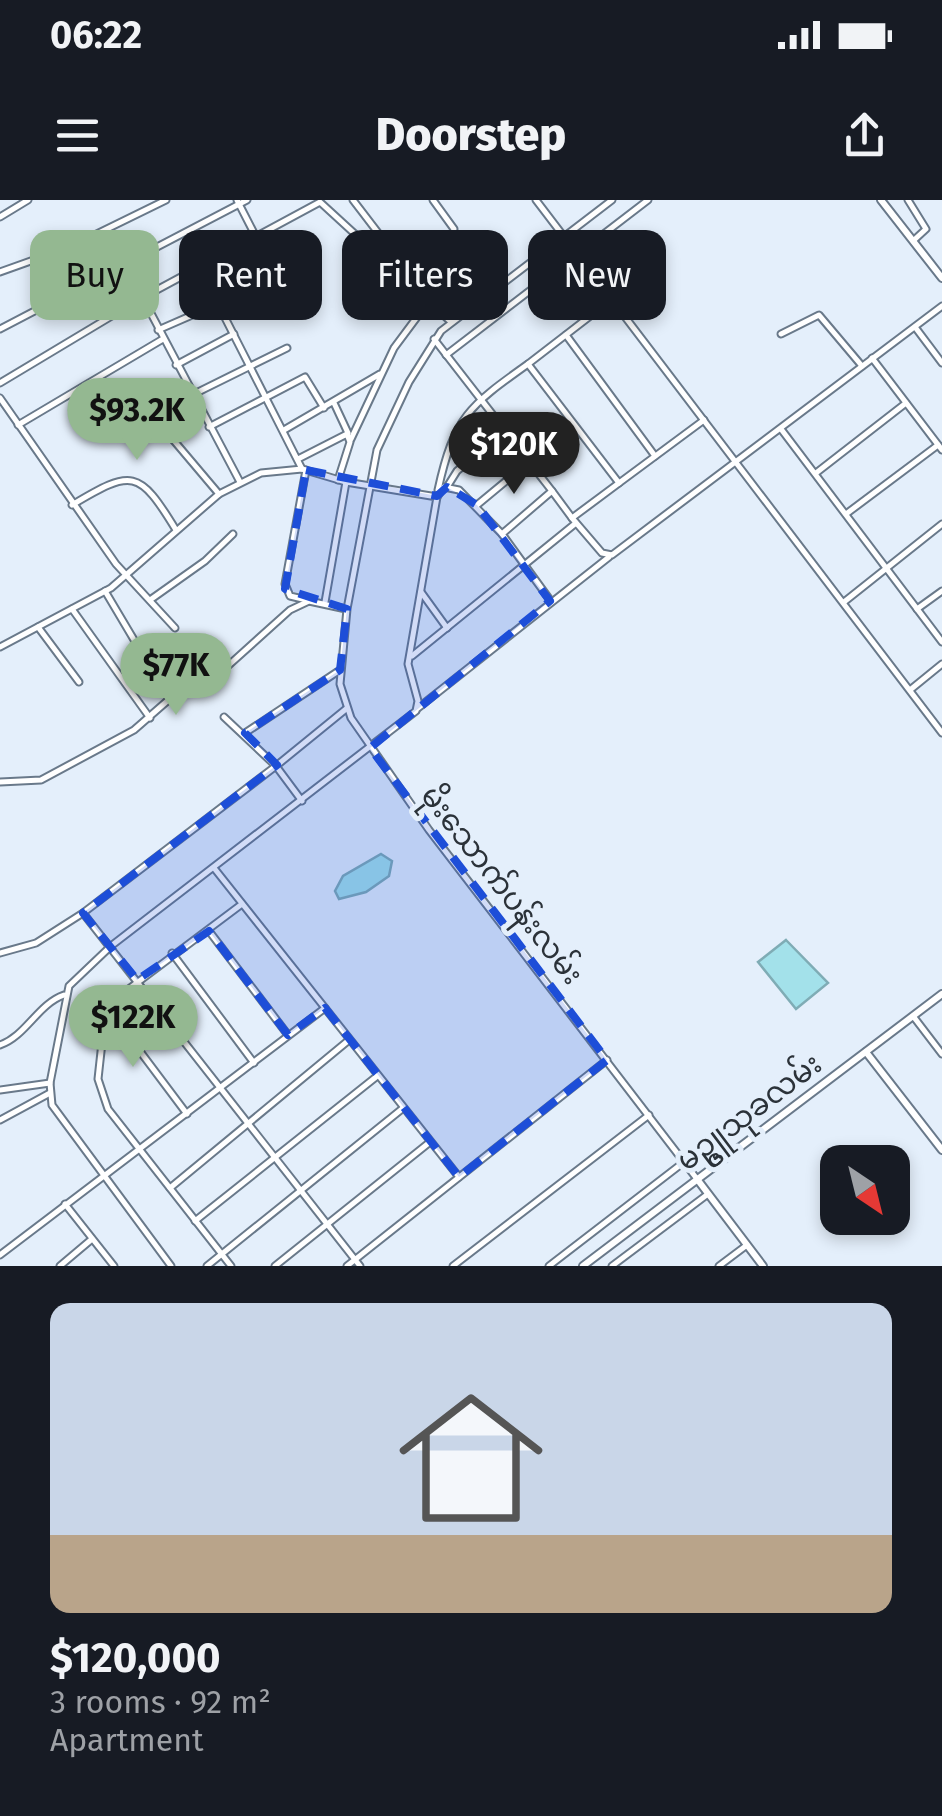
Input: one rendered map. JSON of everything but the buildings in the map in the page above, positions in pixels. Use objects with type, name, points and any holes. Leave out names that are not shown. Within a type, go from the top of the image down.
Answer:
[{"type":"street","points":[[0,217],[28,200]]},
{"type":"street","points":[[107,230],[166,200]]},
{"type":"street","points":[[159,247],[248,200]]},
{"type":"street","points":[[353,200],[405,268],[428,269],[442,264],[449,253],[454,229],[433,200]]},
{"type":"street","points":[[536,200],[560,230]]},
{"type":"street","name":"မိုးသောက်ပန်းလမ်း","points":[[573,230],[612,200]]},
{"type":"street","points":[[607,230],[648,200]]},
{"type":"street","points":[[881,200],[942,278]]},
{"type":"street","points":[[908,200],[926,229],[913,241]]},
{"type":"street","points":[[270,230],[319,201],[351,230]]},
{"type":"street","points":[[238,202],[253,230]]},
{"type":"street","points":[[932,266],[942,258]]},
{"type":"street","points":[[0,272],[30,260]]},
{"type":"street","name":"မိုးသောက်ပန်းလမ်း","points":[[528,264],[451,322],[434,340],[384,431],[347,609],[340,670],[346,709],[370,748],[762,1266]]},
{"type":"street","points":[[446,355],[528,290]]},
{"type":"street","points":[[0,1045],[11,1040],[52,1000],[64,995],[111,946],[370,748],[550,601],[942,306]]},
{"type":"street","points":[[0,330],[30,315]]},
{"type":"street","points":[[781,334],[819,315],[862,366]]},
{"type":"street","points":[[0,383],[105,320]]},
{"type":"street","points":[[152,320],[240,482]]},
{"type":"street","points":[[158,330],[179,320]]},
{"type":"street","points":[[227,320],[304,470],[285,584],[290,596],[347,609]]},
{"type":"street","points":[[338,480],[350,438],[380,374],[416,320]]},
{"type":"street","points":[[416,711],[409,658],[437,497],[456,432],[479,399],[585,320]]},
{"type":"street","points":[[626,320],[942,733]]},
{"type":"street","points":[[914,326],[942,363]]},
{"type":"street","points":[[176,365],[234,334]]},
{"type":"street","points":[[566,335],[656,456]]},
{"type":"street","points":[[18,425],[163,339]]},
{"type":"street","points":[[434,340],[574,521],[602,553],[612,555]]},
{"type":"street","points":[[192,395],[287,348]]},
{"type":"street","points":[[846,514],[940,447],[872,358]]},
{"type":"street","points":[[528,364],[619,483]]},
{"type":"street","points":[[284,430],[380,374]]},
{"type":"street","points":[[209,428],[306,376],[324,408]]},
{"type":"street","points":[[0,398],[72,505],[127,576],[175,628]]},
{"type":"street","points":[[334,403],[350,438]]},
{"type":"street","points":[[816,473],[906,403]]},
{"type":"street","points":[[139,416],[159,423],[219,494]]},
{"type":"street","points":[[409,658],[619,483],[704,420]]},
{"type":"street","points":[[781,429],[942,642]]},
{"type":"street","points":[[437,497],[456,472],[504,431]]},
{"type":"street","points":[[298,459],[345,434],[350,438]]},
{"type":"street","points":[[477,505],[529,462]]},
{"type":"street","points":[[0,647],[105,591],[219,494],[261,473],[304,470],[346,482],[437,497]]},
{"type":"street","points":[[72,505],[116,479],[126,478],[158,500],[176,530]]},
{"type":"street","points":[[325,602],[346,482]]},
{"type":"street","points":[[447,486],[477,505],[550,601]]},
{"type":"street","points":[[502,534],[552,491]]},
{"type":"street","points":[[844,602],[942,524]]},
{"type":"street","points":[[150,601],[206,561],[233,534]]},
{"type":"street","points":[[105,591],[143,654]]},
{"type":"street","points":[[917,609],[942,591]]},
{"type":"street","points":[[420,592],[447,628]]},
{"type":"street","points":[[0,782],[41,780],[55,775],[150,718],[198,676],[220,673],[290,610],[308,600]]},
{"type":"street","points":[[72,608],[150,718]]},
{"type":"street","points":[[38,627],[79,682]]},
{"type":"street","points":[[910,690],[942,664]]},
{"type":"street","points":[[245,734],[340,670]]},
{"type":"street","points":[[0,953],[36,943],[83,913],[346,709]]},
{"type":"street","points":[[224,716],[276,766],[302,801]]},
{"type":"street","points":[[214,868],[402,1109],[460,1177]]},
{"type":"street","points":[[231,1266],[139,1149],[98,1088],[106,1006],[242,904]]},
{"type":"street","points":[[83,913],[360,1266]]},
{"type":"street","points":[[209,931],[288,1035]]},
{"type":"street","points":[[172,953],[254,1063]]},
{"type":"street","name":"မဥ္ဇူသုခလမ်း","points":[[583,1266],[942,994]]},
{"type":"street","points":[[64,995],[50,1083],[62,1124],[171,1266]]},
{"type":"street","points":[[106,1006],[187,1114]]},
{"type":"street","points":[[0,1255],[325,1008]]},
{"type":"street","points":[[913,1016],[942,1054]]},
{"type":"street","points":[[170,1188],[349,1040]]},
{"type":"street","points":[[866,1052],[942,1150]]},
{"type":"street","points":[[347,1266],[607,1060]]},
{"type":"street","points":[[195,1221],[377,1076]]},
{"type":"street","points":[[0,1090],[50,1083]]},
{"type":"street","points":[[0,1120],[50,1093]]},
{"type":"street","points":[[207,1266],[402,1109]]},
{"type":"street","points":[[454,1266],[649,1114]]},
{"type":"street","points":[[274,1266],[430,1142]]},
{"type":"street","points":[[548,1266],[684,1162]]},
{"type":"street","points":[[612,1266],[708,1194]]},
{"type":"street","points":[[65,1204],[114,1266]]},
{"type":"street","points":[[60,1266],[92,1239]]},
{"type":"street","points":[[720,1266],[747,1245]]},
{"type":"highlighted area","points":[[306,470],[437,496],[447,487],[477,505],[550,601],[370,748],[607,1060],[459,1177],[325,1008],[288,1035],[209,931],[137,980],[83,913],[277,765],[245,733],[340,670],[347,609],[285,589]]},
{"type":"water","points":[[381,854],[392,861],[389,876],[366,892],[339,899],[335,891],[343,876]]},
{"type":"water","points":[[786,940],[828,983],[796,1009],[758,962]]}]
